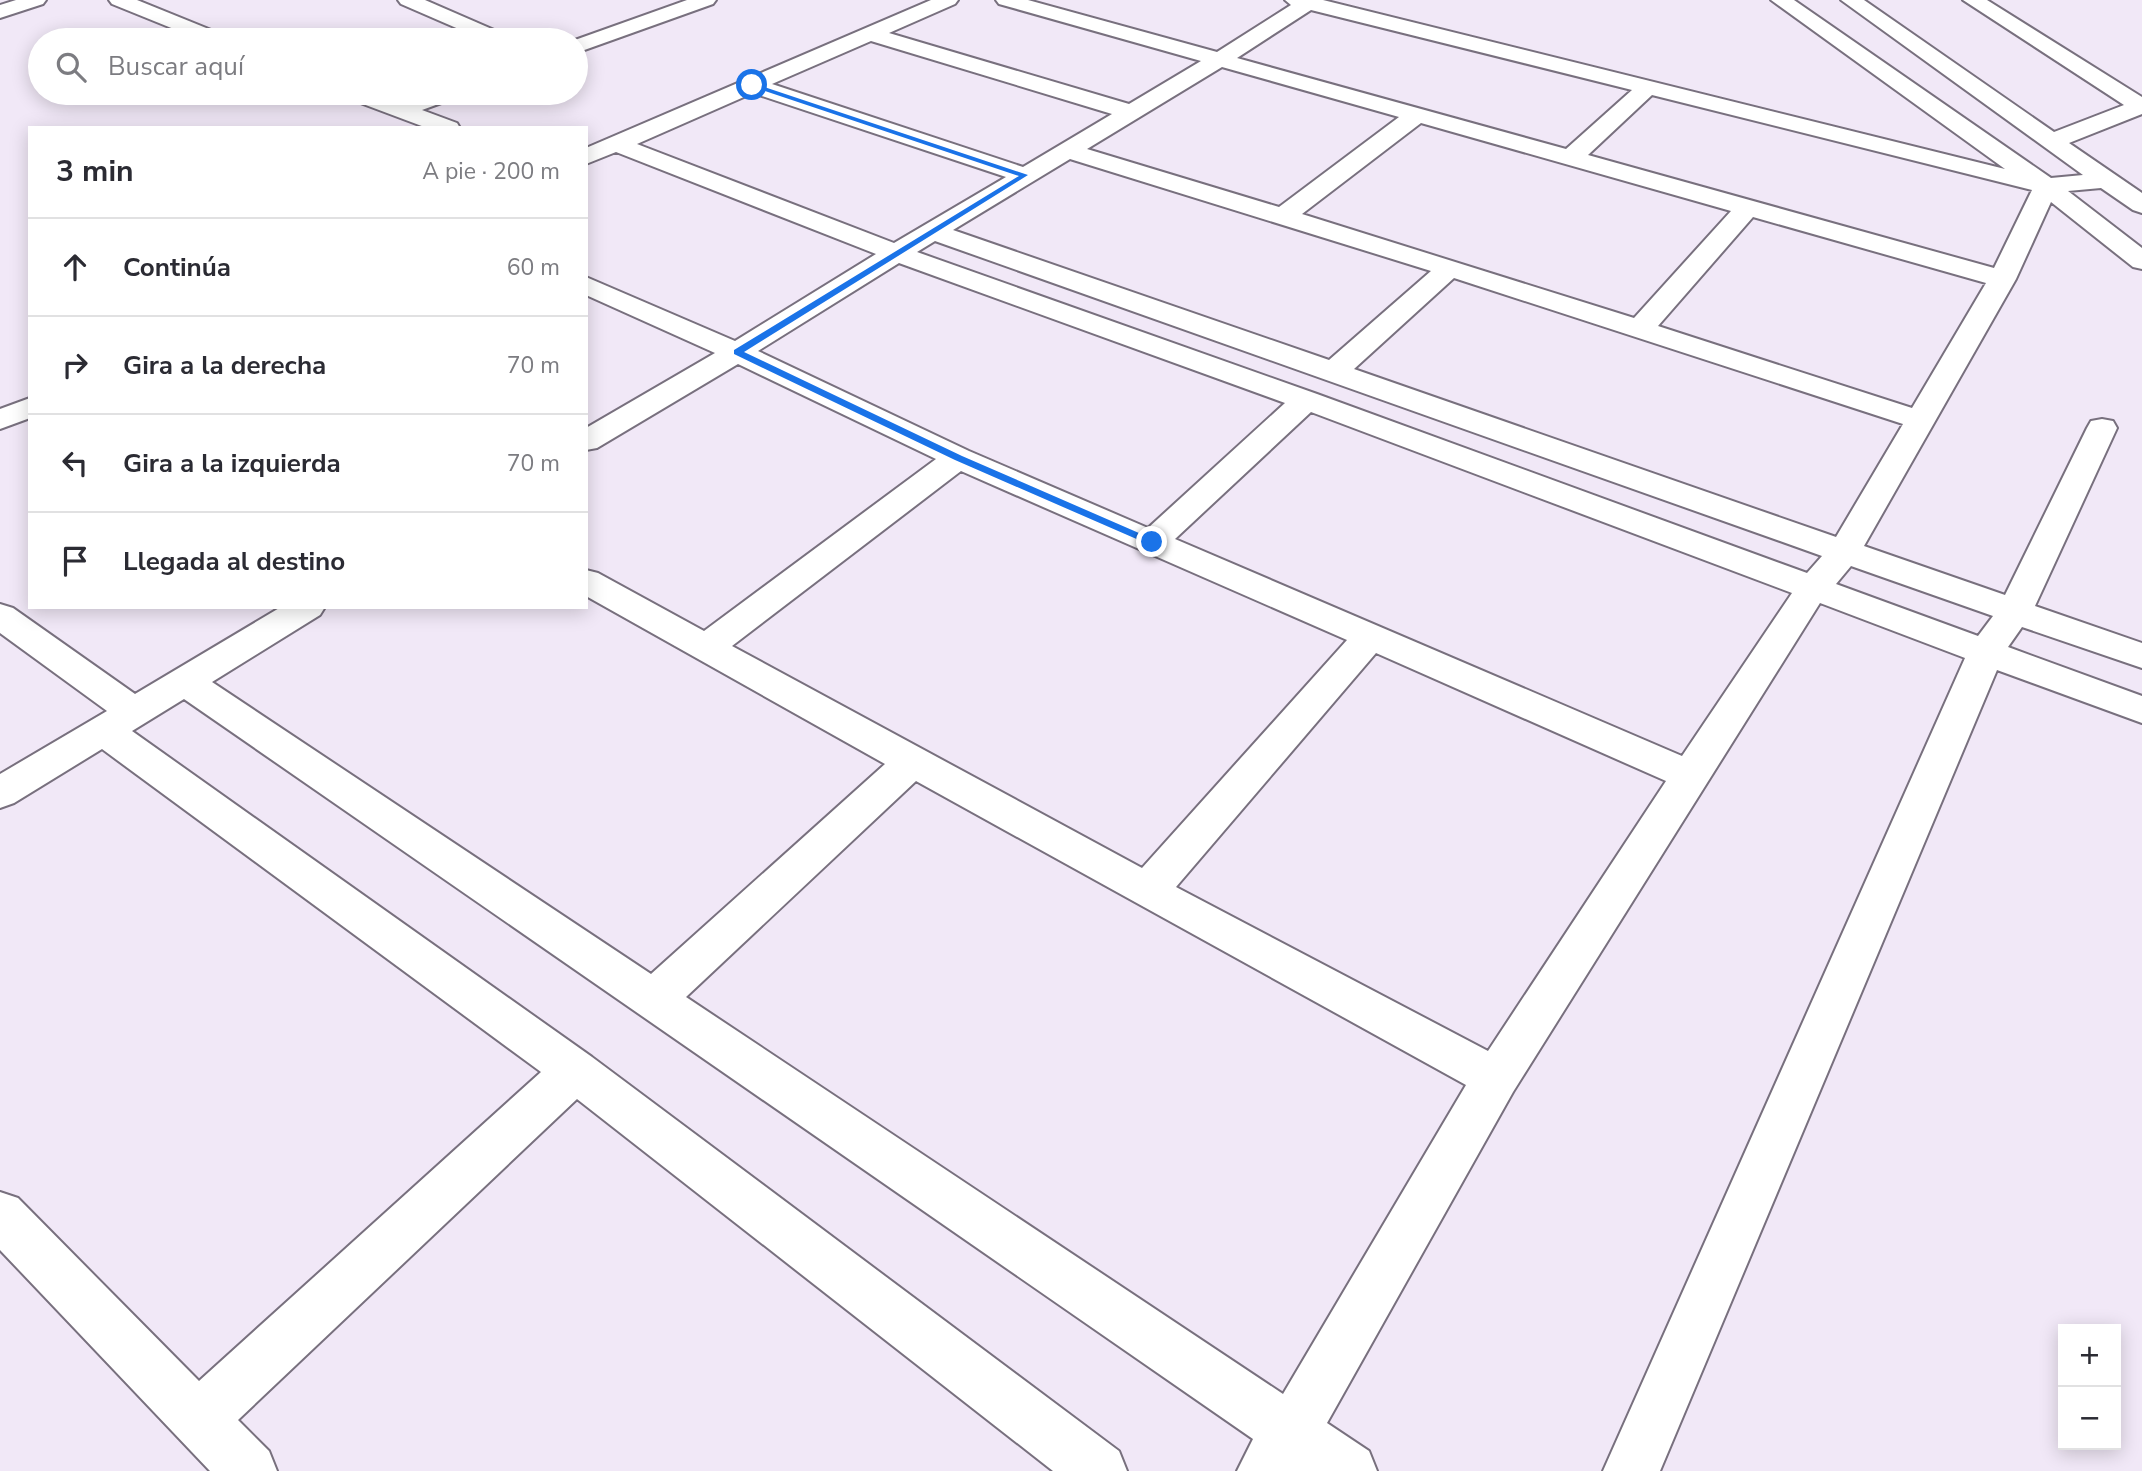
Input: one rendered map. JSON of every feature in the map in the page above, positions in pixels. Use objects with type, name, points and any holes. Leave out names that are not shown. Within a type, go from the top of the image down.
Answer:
[{"type":"street","points":[[0,12],[36,0]]},
{"type":"street","points":[[119,0],[189,28]]},
{"type":"street","points":[[408,0],[472,28]]},
{"type":"street","points":[[588,43],[706,0]]},
{"type":"street","points":[[588,156],[948,0]]},
{"type":"street","points":[[1006,0],[2002,279]]},
{"type":"street","points":[[1781,0],[2046,186],[2142,261]]},
{"type":"street","points":[[1851,0],[2142,205]]},
{"type":"street","points":[[1973,0],[2141,106]]},
{"type":"street","points":[[588,440],[737,352],[1065,150],[1221,59],[1305,1],[2046,186],[2106,180]]},
{"type":"street","points":[[870,34],[1130,112]]},
{"type":"street","points":[[752,85],[1024,175]]},
{"type":"street","points":[[1571,158],[1647,88]]},
{"type":"street","points":[[387,105],[444,126]]},
{"type":"street","points":[[400,110],[414,105]]},
{"type":"street","points":[[2052,141],[2141,106]]},
{"type":"street","points":[[1282,217],[1417,115]]},
{"type":"street","points":[[616,144],[896,253],[1306,400],[1812,590],[2142,710]]},
{"type":"street","points":[[1065,150],[1450,268],[1920,420]]},
{"type":"street","points":[[1265,1471],[1291,1433],[1496,1078],[1812,590],[1844,552],[2002,279],[2046,186]]},
{"type":"street","points":[[1640,329],[1748,207]]},
{"type":"street","points":[[932,231],[1335,370],[2142,656]]},
{"type":"street","points":[[1335,370],[1450,268]]},
{"type":"street","points":[[588,286],[737,352],[958,458],[1690,775]]},
{"type":"street","points":[[1152,542],[1306,400]]},
{"type":"street","points":[[0,421],[28,408]]},
{"type":"street","points":[[1631,1471],[1986,652],[2014,612],[2102,428]]},
{"type":"street","points":[[706,647],[958,458]]},
{"type":"street","points":[[588,582],[1147,891],[1496,1078]]},
{"type":"street","points":[[0,793],[305,609]]},
{"type":"street","points":[[0,616],[118,720],[1099,1471]]},
{"type":"street","points":[[1147,891],[1371,636]]},
{"type":"street","points":[[184,681],[1349,1471]]},
{"type":"street","points":[[655,998],[913,761]]},
{"type":"street","points":[[198,1419],[575,1072]]},
{"type":"street","points":[[0,1215],[249,1471]]},
{"type":"route","points":[[752,85],[1024,175],[737,352],[958,458],[1152,542]]}]
